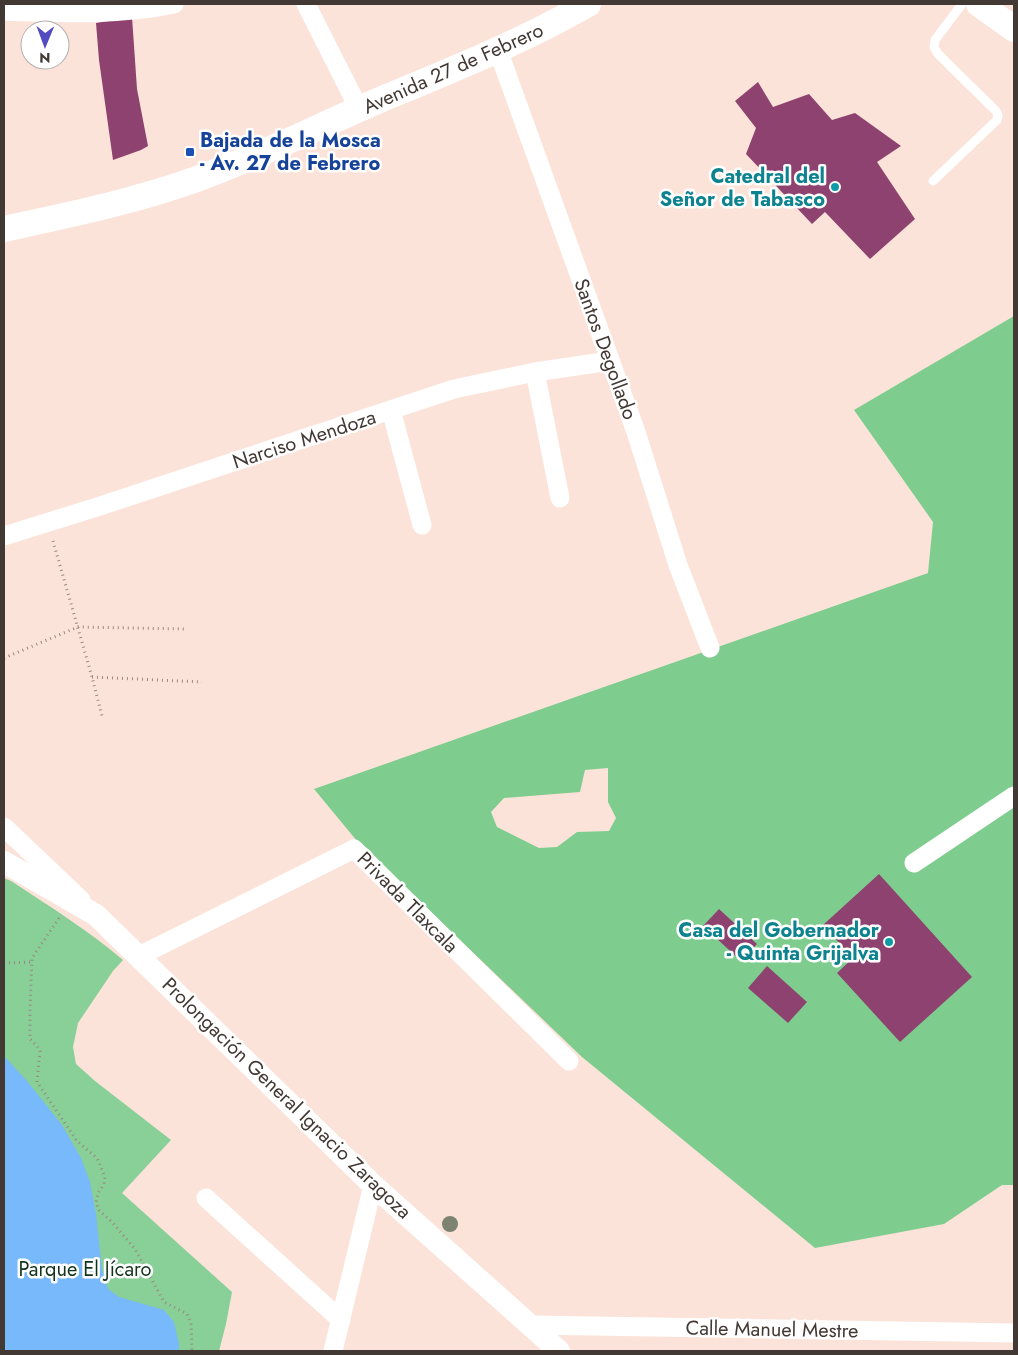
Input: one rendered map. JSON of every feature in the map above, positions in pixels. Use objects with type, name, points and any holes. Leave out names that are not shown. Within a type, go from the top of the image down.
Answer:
[{"type":"main road","name":"Avenida 27 de Febrero","points":[[4,229],[73,215],[155,193],[196,179],[278,146],[359,109],[498,50],[588,4]]},
{"type":"main road","points":[[979,4],[1014,29]]},
{"type":"street","points":[[4,11],[85,8],[130,11],[174,4]]},
{"type":"street","points":[[306,4],[359,109]]},
{"type":"street","name":"Santos Degollado","points":[[498,50],[636,432],[678,565],[710,648]]},
{"type":"street","name":"Narciso Mendoza","points":[[4,536],[454,389],[535,372],[610,362]]},
{"type":"street","points":[[535,372],[560,498]]},
{"type":"street","points":[[391,410],[422,525]]},
{"type":"street","points":[[914,863],[1014,796]]},
{"type":"street","points":[[4,827],[96,915]]},
{"type":"street","name":"Privada Tlaxcala","points":[[139,956],[354,849],[569,1061]]},
{"type":"street","name":"Prolongación General Ignacio Zaragoza","points":[[4,862],[96,915],[373,1185],[559,1351]]},
{"type":"street","points":[[333,1351],[373,1185]]},
{"type":"street","points":[[206,1198],[341,1320]]},
{"type":"street","name":"Calle Manuel Mestre","points":[[530,1324],[1014,1333]]},
{"type":"lane","points":[[933,181],[997,120],[998,116],[996,111],[938,54],[934,47],[935,40],[962,4]]},
{"type":"path","points":[[48,522],[102,716]]},
{"type":"path","points":[[4,658],[78,628],[186,629]]},
{"type":"path","points":[[92,678],[202,682]]},
{"type":"path","points":[[71,900],[32,958],[30,1039],[40,1051],[37,1082],[77,1140],[97,1158],[105,1177],[96,1203],[99,1210],[135,1249],[164,1302],[187,1314],[191,1323],[192,1351]]},
{"type":"path","points":[[4,963],[32,962]]},
{"type":"green space","points":[[1014,316],[1014,1185],[1002,1185],[944,1224],[815,1248],[582,1057],[357,841],[314,789],[928,573],[933,522],[854,410]],"holes":[[[608,768],[608,802],[616,818],[609,831],[577,832],[557,847],[539,848],[497,827],[491,812],[504,798],[580,792],[585,770]]]},
{"type":"green space","name":"Parque El Jícaro","points":[[4,878],[68,919],[123,960],[113,971],[78,1023],[73,1047],[76,1064],[171,1140],[122,1193],[232,1292],[219,1351],[4,1351]]},
{"type":"water","points":[[4,1056],[27,1081],[62,1125],[81,1158],[90,1182],[96,1214],[102,1270],[108,1289],[119,1297],[164,1310],[174,1322],[179,1351],[4,1351]]},
{"type":"building","points":[[132,17],[137,89],[148,146],[113,160],[99,60],[96,23]]},
{"type":"building","name":"Catedral del Señor de Tabasco","points":[[758,82],[773,107],[809,94],[832,120],[855,113],[901,146],[877,162],[915,219],[870,259],[825,212],[812,224],[746,154],[756,128],[735,101]]},
{"type":"building","name":"Casa del Gobernador - Quinta Grijalva","points":[[879,874],[972,977],[900,1042],[837,973],[853,958],[823,925]]},
{"type":"building","points":[[719,909],[757,944],[741,961],[703,926]]},
{"type":"building","points":[[767,966],[807,1002],[788,1023],[748,988]]},
{"type":"place","name":"Bajada de la Mosca - Av. 27 de Febrero","points":[[190,152]]},
{"type":"place","name":"Catedral del Señor de Tabasco","points":[[835,187]]},
{"type":"place","name":"Casa del Gobernador - Quinta Grijalva","points":[[889,942]]}]
